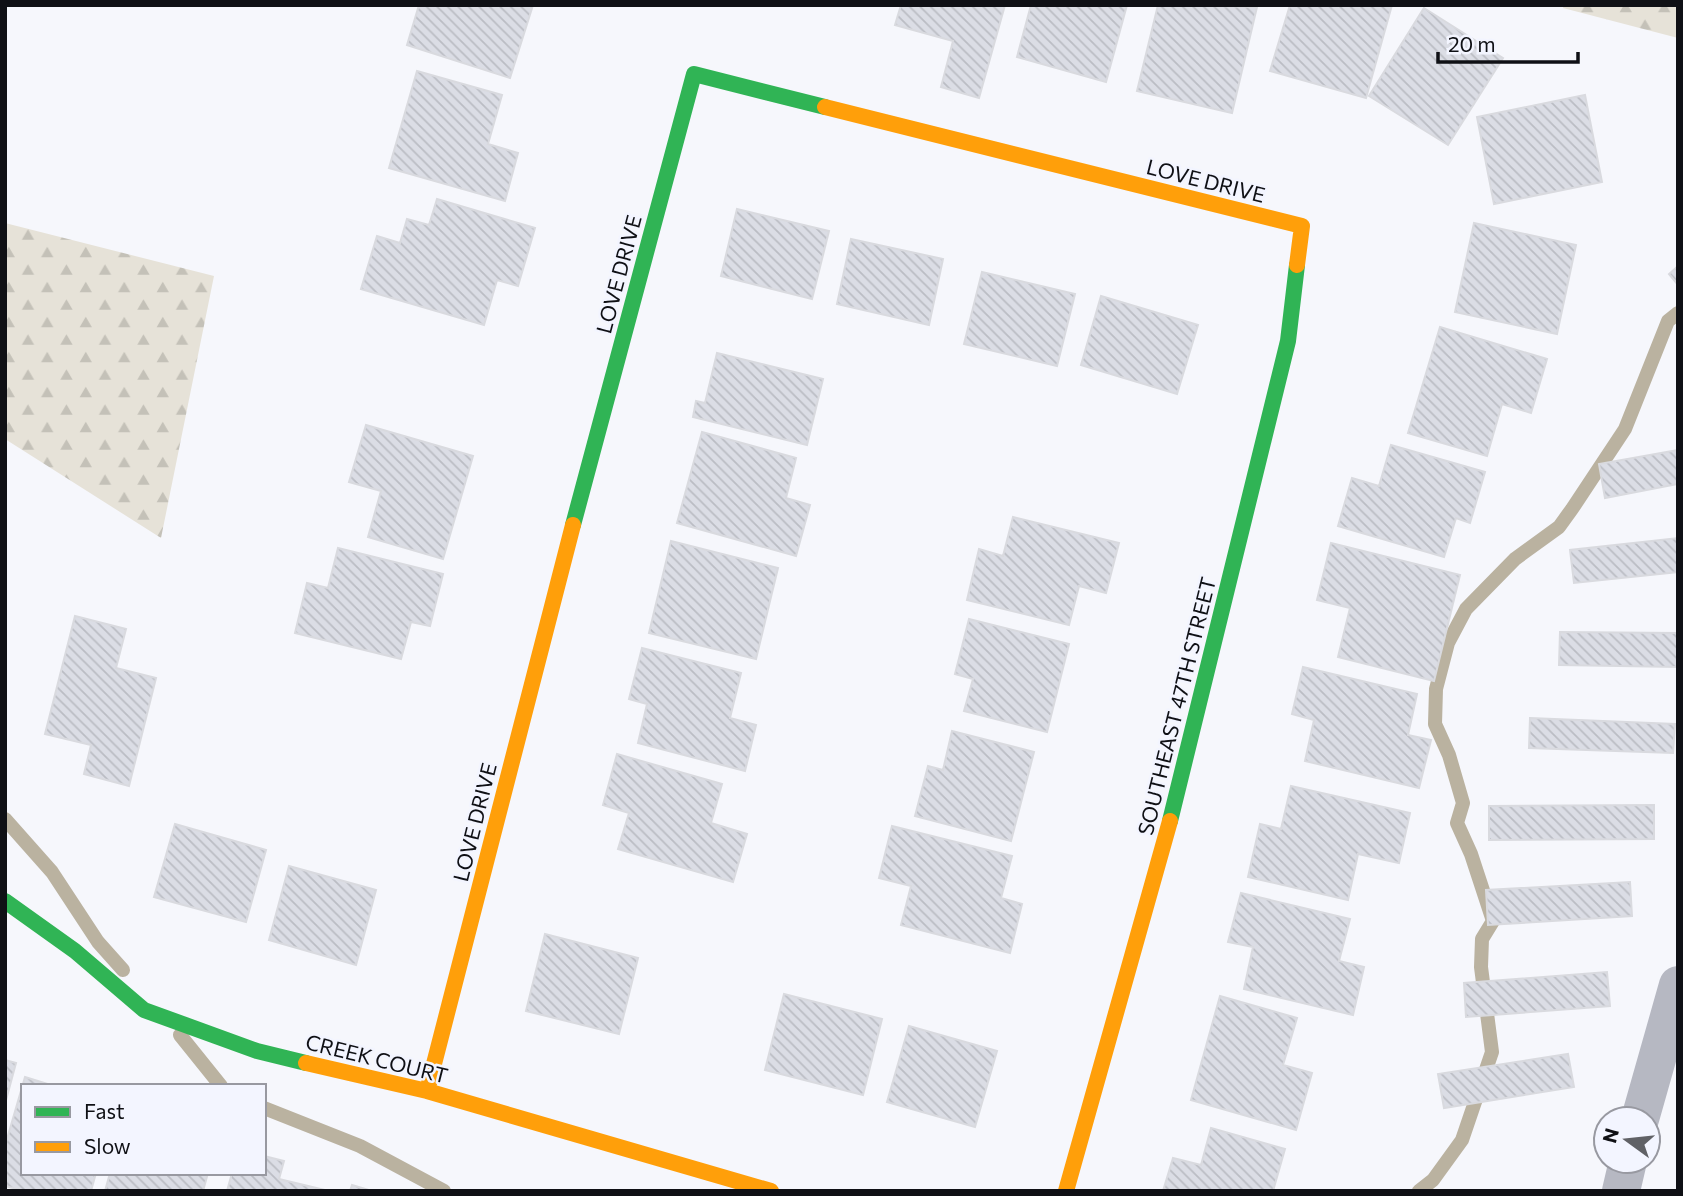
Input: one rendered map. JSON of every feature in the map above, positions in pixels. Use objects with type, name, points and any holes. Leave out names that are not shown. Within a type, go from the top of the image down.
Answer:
[{"type":"street","name":"LOVE DRIVE","points":[[427,1091],[560,574],[694,74],[1301,226]]},
{"type":"street","name":"SOUTHEAST 47TH STREET","points":[[1066,1191],[1180,786],[1288,341],[1301,226]]},
{"type":"street","name":"CREEK COURT","points":[[5,901],[75,951],[144,1010],[257,1051],[427,1091],[771,1191]]},
{"type":"street","points":[[1644,1105],[1678,985]]},
{"type":"green space","points":[[1564,5],[1678,5],[1678,38],[1563,8]]},
{"type":"green space","points":[[5,223],[214,276],[161,538],[5,439]]},
{"type":"building","points":[[419,5],[533,5],[510,78],[407,45]]},
{"type":"building","points":[[901,5],[1005,5],[979,98],[941,87],[953,41],[895,25]]},
{"type":"building","points":[[1031,5],[1127,5],[1106,82],[1017,57]]},
{"type":"building","points":[[1158,5],[1257,7],[1232,113],[1137,91]]},
{"type":"building","points":[[1290,5],[1392,5],[1366,98],[1270,71]]},
{"type":"building","points":[[1424,8],[1503,58],[1448,145],[1369,96]]},
{"type":"building","points":[[417,71],[502,95],[488,144],[518,153],[505,201],[389,168]]},
{"type":"building","points":[[1585,95],[1602,182],[1494,204],[1477,117]]},
{"type":"building","points":[[437,199],[535,228],[518,286],[497,280],[484,325],[361,289],[377,236],[400,243],[407,219],[429,225]]},
{"type":"building","points":[[737,209],[829,231],[812,299],[721,276]]},
{"type":"building","points":[[1474,223],[1576,245],[1557,334],[1455,312]]},
{"type":"building","points":[[851,239],[943,259],[929,325],[837,304]]},
{"type":"building","points":[[1678,266],[1678,285],[1669,274]]},
{"type":"building","points":[[982,272],[1075,294],[1057,366],[964,344]]},
{"type":"building","points":[[1101,296],[1198,325],[1177,394],[1081,365]]},
{"type":"building","points":[[1440,327],[1547,359],[1531,413],[1502,404],[1487,456],[1408,433]]},
{"type":"building","points":[[717,353],[823,379],[807,445],[693,417],[696,401],[705,403]]},
{"type":"building","points":[[366,425],[473,456],[443,559],[368,537],[381,491],[349,482]]},
{"type":"building","points":[[702,432],[796,458],[786,498],[810,505],[796,556],[677,523]]},
{"type":"building","points":[[1391,445],[1485,472],[1470,523],[1456,518],[1444,557],[1338,526],[1352,478],[1379,486]]},
{"type":"building","points":[[1678,450],[1678,484],[1605,498],[1599,464]]},
{"type":"building","points":[[1013,517],[1119,543],[1106,593],[1079,586],[1069,625],[967,600],[979,549],[1003,556]]},
{"type":"building","points":[[1678,538],[1678,572],[1574,583],[1570,550]]},
{"type":"building","points":[[671,541],[778,568],[756,659],[649,633]]},
{"type":"building","points":[[1331,543],[1460,575],[1434,681],[1338,657],[1350,608],[1317,600]]},
{"type":"building","points":[[338,548],[443,574],[430,626],[411,622],[401,659],[295,633],[307,583],[328,588]]},
{"type":"building","points":[[75,616],[126,629],[116,668],[156,678],[129,786],[84,774],[91,745],[45,734]]},
{"type":"building","points":[[969,619],[1069,644],[1047,732],[964,711],[973,679],[955,674]]},
{"type":"building","points":[[1560,632],[1678,633],[1678,667],[1559,665]]},
{"type":"building","points":[[642,648],[741,673],[730,718],[756,725],[745,771],[638,743],[647,704],[629,699]]},
{"type":"building","points":[[1303,667],[1417,694],[1408,735],[1431,740],[1419,788],[1305,761],[1314,720],[1292,714]]},
{"type":"building","points":[[1530,718],[1675,724],[1673,753],[1529,748]]},
{"type":"building","points":[[952,731],[1034,752],[1011,841],[915,816],[928,766],[943,770]]},
{"type":"building","points":[[617,754],[722,784],[711,823],[747,834],[733,882],[618,849],[629,813],[603,805]]},
{"type":"building","points":[[1291,786],[1410,813],[1399,863],[1358,854],[1348,900],[1248,877],[1260,824],[1281,829]]},
{"type":"building","points":[[1654,805],[1654,839],[1489,840],[1489,806]]},
{"type":"building","points":[[175,824],[266,850],[246,922],[154,897]]},
{"type":"building","points":[[892,826],[1012,856],[1001,898],[1022,904],[1010,953],[901,925],[911,886],[879,878]]},
{"type":"building","points":[[289,866],[376,890],[356,965],[269,940]]},
{"type":"building","points":[[1630,882],[1632,916],[1488,925],[1486,890]]},
{"type":"building","points":[[1241,893],[1350,919],[1339,961],[1364,967],[1353,1015],[1244,989],[1253,947],[1228,942]]},
{"type":"building","points":[[545,934],[638,958],[619,1034],[526,1011]]},
{"type":"building","points":[[1607,972],[1610,1006],[1466,1017],[1464,983]]},
{"type":"building","points":[[784,994],[882,1019],[863,1095],[765,1070]]},
{"type":"building","points":[[1220,996],[1297,1018],[1283,1065],[1312,1073],[1296,1130],[1191,1100]]},
{"type":"building","points":[[909,1026],[997,1051],[975,1127],[887,1102]]},
{"type":"building","points":[[1568,1054],[1574,1087],[1444,1108],[1438,1074]]},
{"type":"building","points":[[5,1060],[16,1063],[5,1104]]},
{"type":"building","points":[[25,1077],[48,1084],[23,1084]]},
{"type":"building","points":[[21,1091],[21,1175],[95,1175],[91,1191],[24,1191],[5,1186],[5,1146]]},
{"type":"building","points":[[1211,1128],[1285,1149],[1273,1191],[1163,1191],[1173,1158],[1201,1165]]},
{"type":"building","points":[[266,1156],[284,1161],[279,1179],[329,1191],[227,1191],[231,1175],[266,1175]]},
{"type":"building","points":[[109,1175],[207,1175],[203,1191],[105,1191]]},
{"type":"building","points":[[352,1185],[372,1191],[350,1191]]},
{"type":"waterway","points":[[1419,1191],[1433,1180],[1462,1140],[1492,1052],[1481,967],[1482,939],[1493,921],[1471,854],[1457,823],[1463,803],[1449,755],[1435,724],[1436,689],[1448,643],[1466,609],[1515,559],[1559,527],[1572,509],[1625,429],[1668,321],[1678,313]]},
{"type":"waterway","points":[[5,819],[52,872],[98,942],[123,970]]},
{"type":"waterway","points":[[180,1035],[219,1084]]},
{"type":"waterway","points":[[266,1109],[360,1146],[444,1191]]},
{"type":"traffic: fast","points":[[573,525],[694,74],[825,107]]},
{"type":"traffic: fast","points":[[1170,821],[1288,341],[1297,265]]},
{"type":"traffic: fast","points":[[5,901],[75,951],[144,1010],[257,1051],[306,1063]]},
{"type":"traffic: slow","points":[[825,107],[1302,226],[1297,265]]},
{"type":"traffic: slow","points":[[427,1091],[573,525]]},
{"type":"traffic: slow","points":[[1066,1191],[1170,821]]},
{"type":"traffic: slow","points":[[306,1063],[427,1091],[771,1191]]}]
